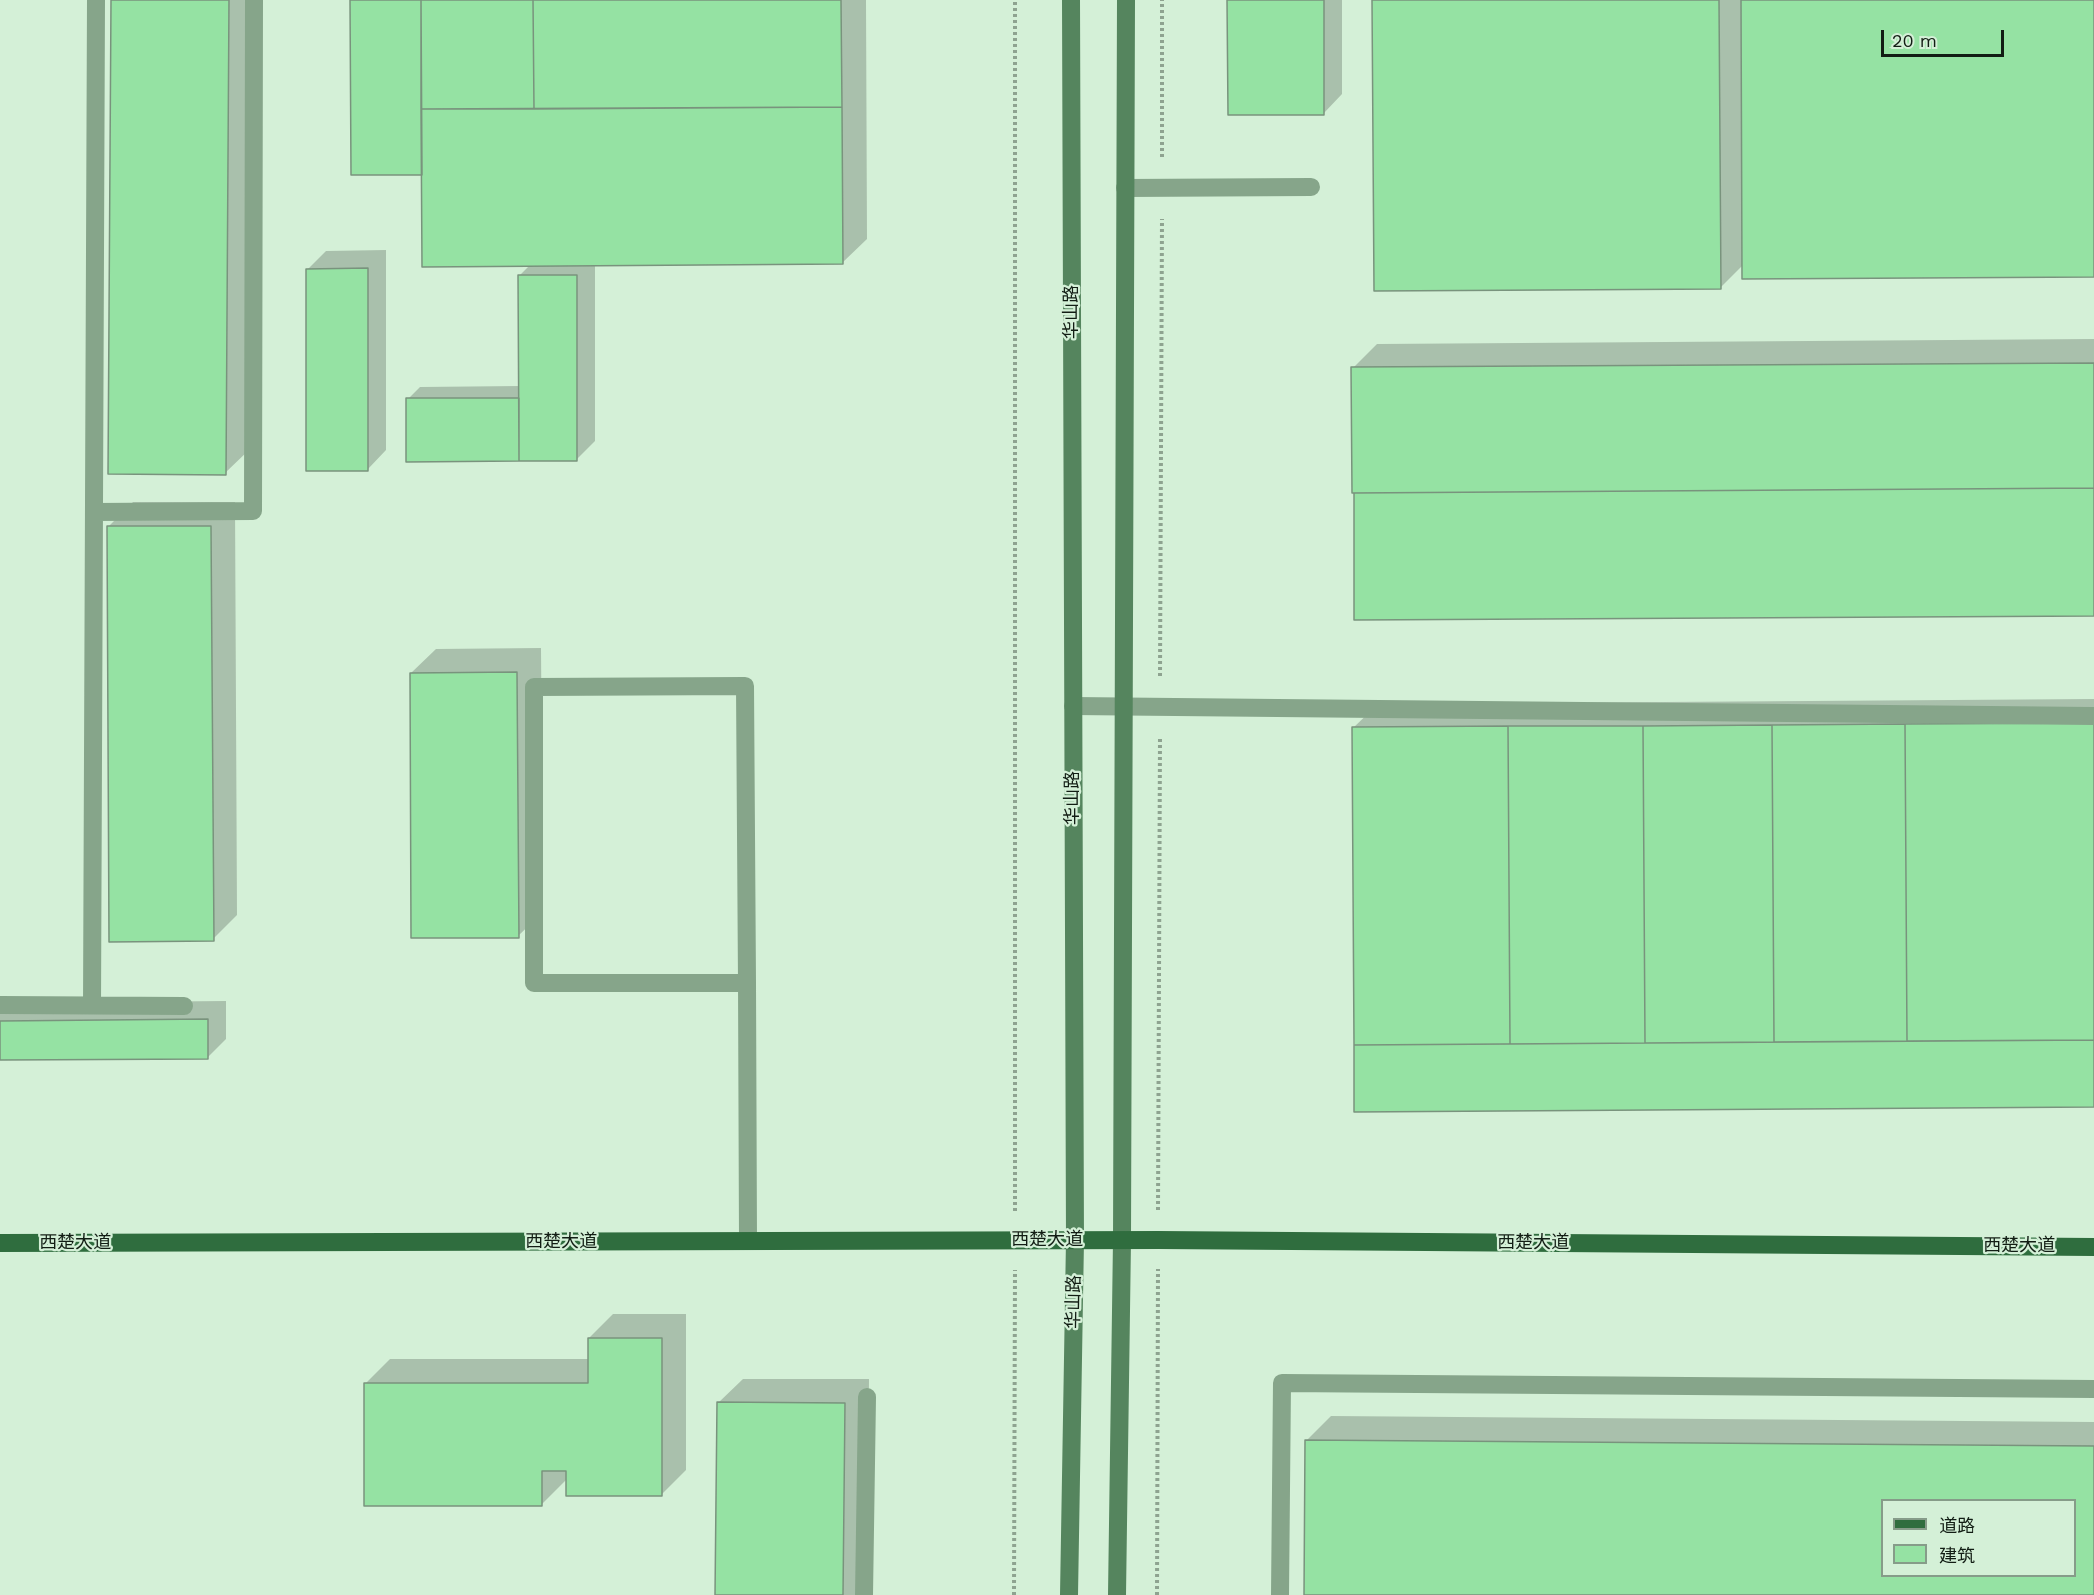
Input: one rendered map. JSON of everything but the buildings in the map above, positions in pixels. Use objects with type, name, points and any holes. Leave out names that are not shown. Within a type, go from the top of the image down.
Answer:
[{"type":"main road","name":"西楚大道","points":[[0,1243],[1158,1240],[2094,1246]]},
{"type":"street","name":"华山路","points":[[1069,1595],[1074,1240],[1071,0]]},
{"type":"street","points":[[1117,1595],[1122,1240],[1126,0]]},
{"type":"lane","points":[[92,1005],[96,0]]},
{"type":"lane","points":[[94,512],[253,512],[254,0]]},
{"type":"lane","points":[[1125,188],[1311,187]]},
{"type":"lane","points":[[747,983],[534,983],[534,687],[745,686],[747,983],[748,1241]]},
{"type":"lane","points":[[1073,706],[2094,716]]},
{"type":"lane","points":[[0,1005],[184,1006]]},
{"type":"lane","points":[[1280,1595],[1282,1383],[2094,1389]]},
{"type":"lane","points":[[864,1595],[867,1397]]},
{"type":"path","points":[[1014,1595],[1015,0]]},
{"type":"path","points":[[1157,1595],[1162,0]]}]
